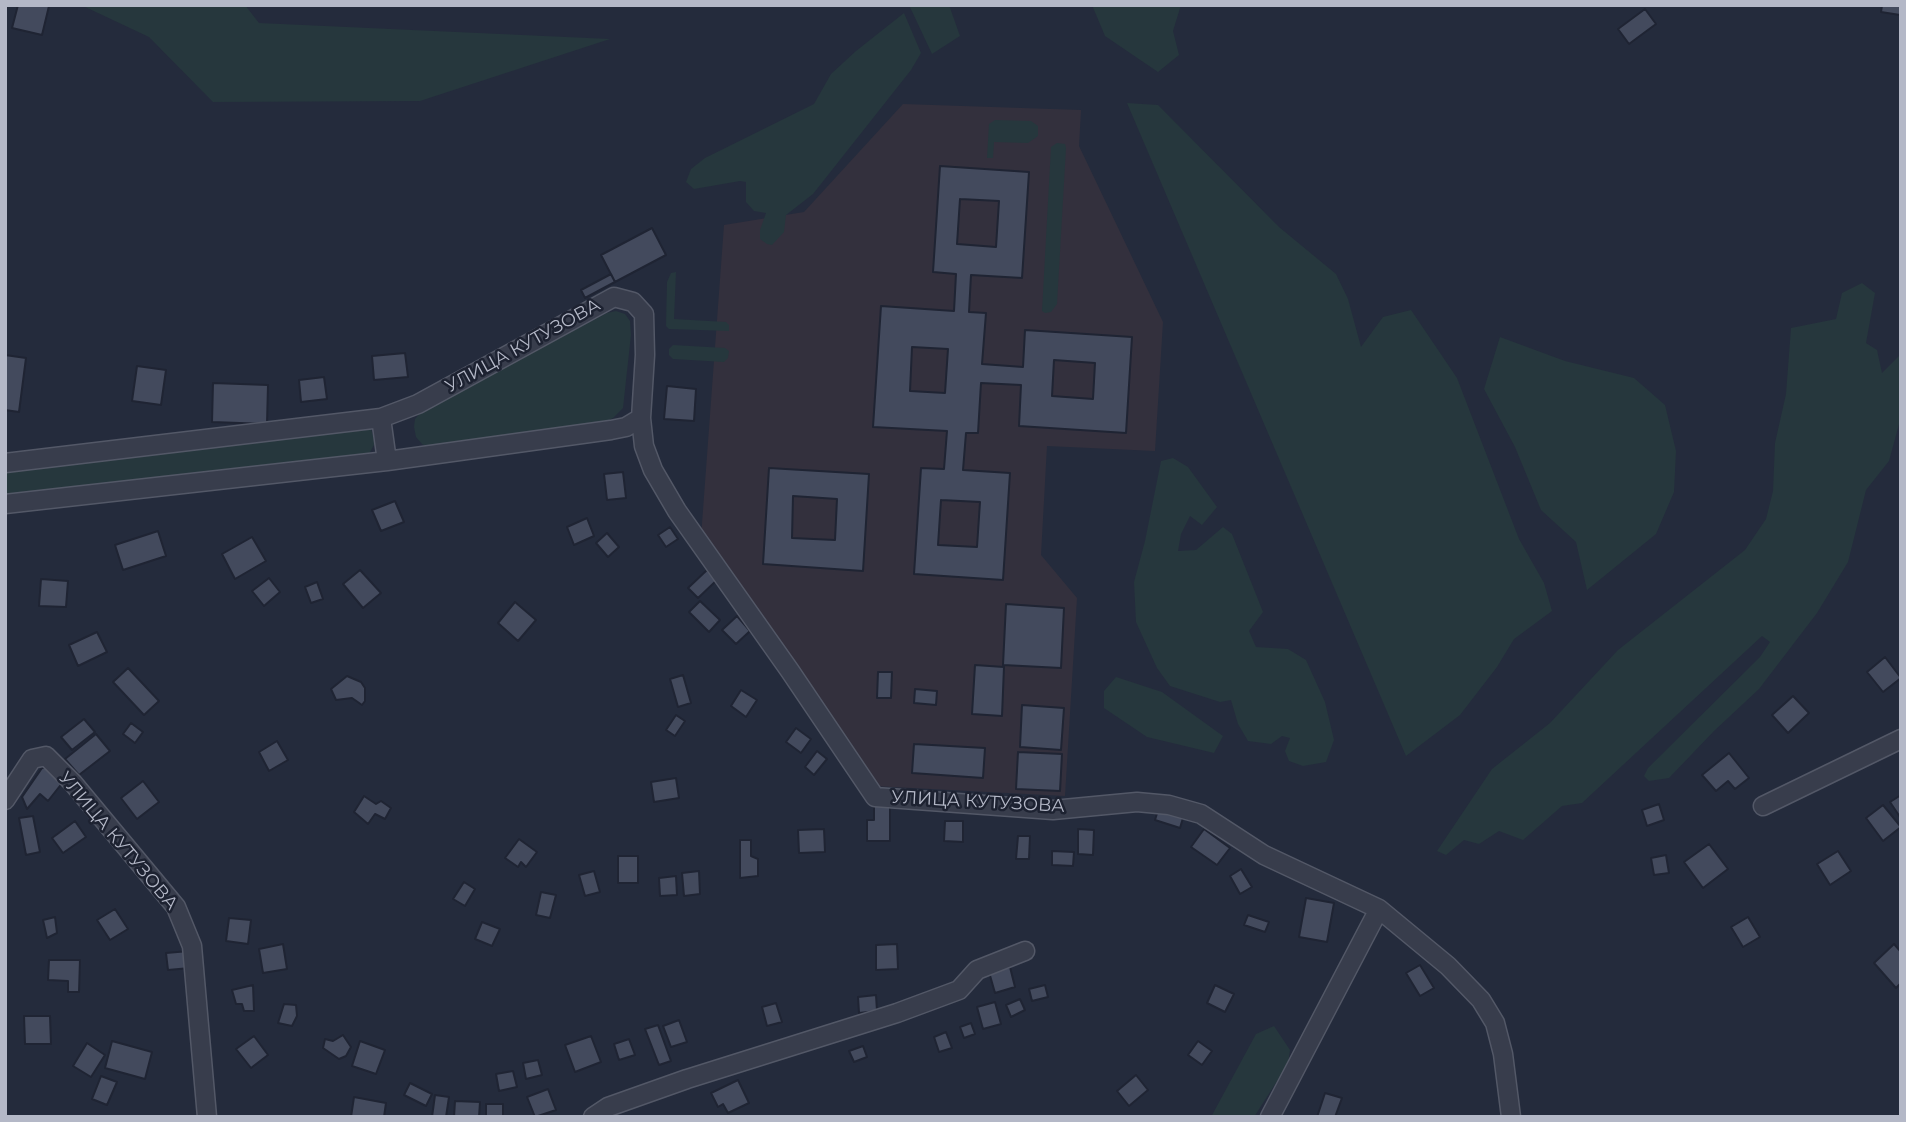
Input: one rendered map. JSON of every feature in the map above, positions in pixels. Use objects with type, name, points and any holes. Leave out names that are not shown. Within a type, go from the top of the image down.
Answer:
[{"type":"street","name":"УЛИЦА КУТУЗОВА","points":[[5,463],[381,418],[418,404],[614,296],[633,302],[644,314],[645,355],[640,418],[644,446],[653,470],[677,512],[875,796],[1053,810],[1112,803],[1169,805],[1201,814],[1264,855],[1379,909]]},
{"type":"street","points":[[381,418],[387,461]]},
{"type":"street","points":[[5,503],[387,461],[611,430],[640,418]]},
{"type":"street","points":[[1763,806],[1901,739]]},
{"type":"street","name":"УЛИЦА КУТУЗОВА","points":[[5,800],[32,759],[46,756],[73,783],[176,907],[192,946],[207,1117]]},
{"type":"street","points":[[1270,1117],[1379,909],[1448,967],[1481,1000],[1495,1023],[1503,1054],[1511,1117]]},
{"type":"street","points":[[593,1117],[608,1107],[687,1079],[897,1013],[959,990],[977,970],[1025,951]]},
{"type":"shaded area","points":[[81,5],[245,5],[259,23],[610,39],[420,101],[213,102],[149,37]]},
{"type":"shaded area","points":[[909,5],[949,5],[960,36],[932,54]]},
{"type":"shaded area","points":[[1092,5],[1181,5],[1173,31],[1179,55],[1158,72],[1105,36]]},
{"type":"shaded area","points":[[904,13],[921,53],[911,70],[813,194],[786,215],[784,232],[772,245],[760,239],[766,213],[754,211],[746,202],[746,182],[694,189],[686,182],[691,169],[705,158],[814,104],[831,74]]},
{"type":"shaded area","points":[[1127,103],[1158,105],[1279,227],[1336,274],[1348,299],[1361,347],[1383,317],[1411,310],[1457,378],[1519,539],[1544,583],[1552,611],[1514,639],[1497,667],[1460,715],[1406,756]]},
{"type":"shaded area","points":[[903,104],[1081,110],[1079,146],[1163,322],[1155,451],[1047,446],[1041,555],[1077,598],[1065,796],[873,786],[701,537],[724,225],[804,212]]},
{"type":"shaded area","points":[[995,120],[1031,121],[1038,126],[1038,136],[1028,143],[994,142],[993,158],[987,158],[989,124]]},
{"type":"shaded area","points":[[1057,143],[1065,144],[1066,148],[1057,304],[1051,312],[1045,313],[1042,311],[1051,147]]},
{"type":"shaded area","points":[[676,272],[674,319],[726,322],[729,331],[669,329],[666,326],[667,282],[671,273]]},
{"type":"shaded area","points":[[1862,283],[1875,293],[1866,343],[1877,350],[1882,373],[1901,354],[1901,417],[1889,461],[1866,490],[1848,562],[1817,613],[1759,689],[1669,778],[1649,781],[1644,776],[1648,768],[1760,657],[1770,642],[1762,636],[1582,803],[1562,806],[1523,840],[1499,831],[1479,844],[1464,840],[1446,855],[1437,851],[1492,769],[1550,723],[1618,650],[1745,550],[1766,519],[1773,491],[1775,443],[1786,394],[1791,328],[1836,319],[1842,293]]},
{"type":"shaded area","points":[[616,311],[625,314],[630,321],[631,335],[623,408],[613,418],[429,448],[416,437],[415,419],[422,411],[607,313]]},
{"type":"shaded area","points":[[1500,337],[1565,361],[1634,378],[1665,405],[1676,451],[1674,492],[1656,534],[1587,590],[1576,542],[1541,510],[1515,447],[1484,389]]},
{"type":"shaded area","points":[[673,345],[725,348],[729,351],[728,358],[724,362],[673,359],[669,355],[669,349]]},
{"type":"shaded area","points":[[366,425],[371,429],[375,443],[369,454],[5,499],[5,471]]},
{"type":"shaded area","points":[[1173,458],[1188,467],[1217,507],[1202,525],[1190,516],[1181,534],[1178,551],[1196,550],[1223,527],[1232,534],[1263,612],[1249,631],[1256,647],[1288,649],[1306,660],[1325,702],[1334,740],[1326,762],[1303,766],[1289,761],[1285,751],[1290,738],[1282,736],[1271,744],[1248,741],[1238,724],[1231,700],[1220,702],[1170,686],[1157,668],[1136,622],[1134,582],[1161,461]]},
{"type":"shaded area","points":[[1116,677],[1162,692],[1223,736],[1214,753],[1147,737],[1104,708],[1104,691]]},
{"type":"shaded area","points":[[1274,1026],[1290,1050],[1288,1064],[1254,1117],[1211,1117],[1256,1034]]},
{"type":"building","points":[[18,5],[49,6],[42,35],[12,28]]},
{"type":"building","points":[[1882,5],[1901,5],[1900,15],[1881,12]]},
{"type":"building","points":[[1645,9],[1656,24],[1629,44],[1618,29]]},
{"type":"building","points":[[940,166],[1029,172],[1022,278],[971,275],[969,312],[986,313],[982,364],[1023,367],[1025,330],[1132,337],[1126,433],[1019,426],[1021,385],[981,383],[978,433],[966,433],[963,470],[1010,473],[1003,580],[914,574],[921,468],[944,469],[947,431],[873,427],[881,306],[954,311],[956,274],[933,272]],"holes":[[[960,199],[999,201],[996,247],[957,244]],[[912,347],[948,349],[945,393],[910,391]],[[1054,360],[1095,363],[1093,399],[1052,396]],[[941,500],[980,502],[977,547],[938,545]]]},
{"type":"building","points":[[652,228],[666,255],[615,282],[601,255]]},
{"type":"building","points":[[611,274],[615,282],[585,298],[581,290]]},
{"type":"building","points":[[405,353],[408,377],[374,380],[372,356]]},
{"type":"building","points":[[5,355],[26,358],[19,412],[5,410]]},
{"type":"building","points":[[137,366],[166,370],[161,405],[132,401]]},
{"type":"building","points":[[324,377],[327,399],[301,402],[299,380]]},
{"type":"building","points":[[213,383],[268,385],[267,424],[212,422]]},
{"type":"building","points":[[667,386],[696,389],[694,421],[664,419]]},
{"type":"building","points":[[769,468],[869,474],[863,571],[763,564]],"holes":[[[793,496],[837,499],[835,540],[792,538]]]},
{"type":"building","points":[[623,472],[626,498],[607,500],[604,474]]},
{"type":"building","points":[[395,501],[404,522],[381,531],[372,510]]},
{"type":"building","points":[[587,518],[594,536],[574,545],[567,527]]},
{"type":"building","points":[[670,527],[678,539],[666,547],[658,535]]},
{"type":"building","points":[[158,531],[166,556],[123,570],[115,545]]},
{"type":"building","points":[[607,533],[619,547],[608,557],[596,543]]},
{"type":"building","points":[[252,537],[266,561],[235,579],[222,554]]},
{"type":"building","points":[[360,570],[381,593],[363,608],[343,584]]},
{"type":"building","points":[[707,570],[717,580],[698,598],[688,588]]},
{"type":"building","points":[[269,578],[280,592],[264,606],[252,591]]},
{"type":"building","points":[[41,579],[68,581],[66,607],[39,606]]},
{"type":"building","points":[[317,582],[323,599],[311,603],[305,587]]},
{"type":"building","points":[[700,601],[720,620],[709,632],[689,612]]},
{"type":"building","points":[[515,602],[536,620],[518,641],[498,623]]},
{"type":"building","points":[[1006,604],[1064,608],[1061,668],[1003,665]]},
{"type":"building","points":[[737,616],[750,631],[736,644],[722,630]]},
{"type":"building","points":[[97,632],[107,652],[78,666],[69,645]]},
{"type":"building","points":[[1885,657],[1901,678],[1883,692],[1867,672]]},
{"type":"building","points":[[975,665],[1004,667],[1002,716],[972,714]]},
{"type":"building","points":[[128,668],[159,701],[144,715],[113,682]]},
{"type":"building","points":[[878,672],[892,672],[891,698],[877,698]]},
{"type":"building","points":[[683,675],[691,703],[678,707],[670,679]]},
{"type":"building","points":[[347,676],[361,682],[365,688],[365,701],[362,705],[352,698],[336,700],[331,689]]},
{"type":"building","points":[[915,689],[937,691],[936,705],[914,703]]},
{"type":"building","points":[[741,690],[757,700],[746,717],[731,706]]},
{"type":"building","points":[[1793,696],[1809,713],[1788,733],[1772,715]]},
{"type":"building","points":[[1022,705],[1064,708],[1061,750],[1020,747]]},
{"type":"building","points":[[676,715],[685,721],[675,736],[666,730]]},
{"type":"building","points":[[84,719],[95,732],[72,750],[61,737]]},
{"type":"building","points":[[131,723],[143,732],[135,743],[123,734]]},
{"type":"building","points":[[796,728],[811,739],[801,753],[786,742]]},
{"type":"building","points":[[96,734],[110,751],[79,775],[65,759]]},
{"type":"building","points":[[277,741],[288,760],[269,771],[259,752]]},
{"type":"building","points":[[914,744],[985,748],[983,778],[912,773]]},
{"type":"building","points":[[817,751],[827,759],[814,775],[805,767]]},
{"type":"building","points":[[1018,752],[1062,754],[1060,791],[1016,789]]},
{"type":"building","points":[[1729,753],[1749,778],[1735,789],[1728,781],[1716,791],[1702,775]]},
{"type":"building","points":[[42,768],[49,768],[63,782],[48,801],[40,794],[27,809],[22,797]]},
{"type":"building","points":[[676,778],[679,798],[654,802],[651,782]]},
{"type":"building","points":[[143,781],[159,802],[137,819],[121,798]]},
{"type":"building","points":[[1901,795],[1901,816],[1900,817],[1890,802]]},
{"type":"building","points":[[364,796],[376,804],[381,801],[391,808],[385,819],[375,814],[368,824],[354,812]]},
{"type":"building","points":[[1659,804],[1664,820],[1647,826],[1642,810]]},
{"type":"building","points":[[1883,805],[1901,827],[1883,841],[1866,818]]},
{"type":"building","points":[[874,806],[890,806],[890,841],[867,841],[867,820],[874,820]]},
{"type":"building","points":[[1158,810],[1183,818],[1180,828],[1155,820]]},
{"type":"building","points":[[33,816],[40,852],[26,855],[19,818]]},
{"type":"building","points":[[75,821],[86,837],[63,853],[52,838]]},
{"type":"building","points":[[945,821],[963,821],[963,842],[944,841]]},
{"type":"building","points":[[824,829],[825,852],[799,853],[798,830]]},
{"type":"building","points":[[1078,829],[1094,830],[1093,855],[1078,854]]},
{"type":"building","points":[[1204,829],[1230,848],[1217,865],[1191,847]]},
{"type":"building","points":[[1018,836],[1030,836],[1029,859],[1016,859]]},
{"type":"building","points":[[519,839],[537,852],[526,867],[521,862],[518,867],[505,858]]},
{"type":"building","points":[[740,840],[751,840],[751,856],[758,859],[758,876],[740,878]]},
{"type":"building","points":[[1709,844],[1728,869],[1703,888],[1684,862]]},
{"type":"building","points":[[1052,851],[1074,852],[1073,866],[1052,865]]},
{"type":"building","points":[[1838,851],[1851,871],[1830,885],[1817,864]]},
{"type":"building","points":[[1666,855],[1669,873],[1654,875],[1651,858]]},
{"type":"building","points":[[618,856],[638,856],[638,883],[618,883]]},
{"type":"building","points":[[1241,869],[1252,887],[1240,894],[1230,876]]},
{"type":"building","points":[[594,871],[600,892],[585,896],[579,875]]},
{"type":"building","points":[[699,871],[700,894],[684,896],[682,873]]},
{"type":"building","points":[[676,876],[677,895],[660,896],[659,878]]},
{"type":"building","points":[[464,882],[475,889],[465,906],[453,899]]},
{"type":"building","points":[[541,892],[556,895],[550,918],[536,915]]},
{"type":"building","points":[[1306,898],[1334,903],[1327,942],[1299,937]]},
{"type":"building","points":[[115,909],[128,929],[110,940],[97,920]]},
{"type":"building","points":[[1248,915],[1269,922],[1265,932],[1244,925]]},
{"type":"building","points":[[55,917],[57,933],[47,938],[43,920]]},
{"type":"building","points":[[1748,917],[1760,937],[1743,947],[1731,927]]},
{"type":"building","points":[[229,918],[251,920],[248,944],[226,941]]},
{"type":"building","points":[[482,922],[500,929],[492,946],[475,939]]},
{"type":"building","points":[[283,944],[287,969],[263,973],[259,949]]},
{"type":"building","points":[[897,944],[898,969],[876,970],[876,945]]},
{"type":"building","points":[[1894,944],[1901,952],[1901,983],[1896,988],[1874,963]]},
{"type":"building","points":[[189,951],[190,968],[168,970],[166,953]]},
{"type":"building","points":[[49,960],[80,960],[79,992],[68,992],[68,981],[48,980]]},
{"type":"building","points":[[1420,965],[1434,988],[1420,996],[1406,973]]},
{"type":"building","points":[[1010,967],[1015,987],[995,993],[989,972]]},
{"type":"building","points":[[253,985],[254,1011],[244,1011],[242,1004],[236,1004],[232,990]]},
{"type":"building","points":[[1045,985],[1048,997],[1032,1001],[1029,989]]},
{"type":"building","points":[[1215,985],[1234,994],[1225,1012],[1207,1003]]},
{"type":"building","points":[[876,995],[877,1011],[859,1013],[858,997]]},
{"type":"building","points":[[1020,999],[1025,1010],[1011,1017],[1006,1005]]},
{"type":"building","points":[[995,1002],[1001,1024],[983,1029],[977,1007]]},
{"type":"building","points":[[776,1003],[782,1022],[767,1026],[762,1007]]},
{"type":"building","points":[[284,1004],[296,1005],[297,1016],[292,1026],[278,1023]]},
{"type":"building","points":[[24,1016],[50,1016],[51,1044],[25,1044]]},
{"type":"building","points":[[679,1020],[687,1042],[671,1047],[663,1026]]},
{"type":"building","points":[[971,1023],[975,1034],[964,1038],[960,1027]]},
{"type":"building","points":[[658,1025],[671,1061],[659,1065],[645,1029]]},
{"type":"building","points":[[946,1032],[952,1048],[939,1052],[934,1037]]},
{"type":"building","points":[[343,1035],[351,1047],[346,1056],[339,1059],[323,1048],[325,1039],[333,1041]]},
{"type":"building","points":[[254,1036],[268,1055],[251,1068],[236,1049]]},
{"type":"building","points":[[591,1036],[601,1062],[575,1072],[565,1045]]},
{"type":"building","points":[[629,1039],[635,1055],[619,1060],[614,1044]]},
{"type":"building","points":[[112,1041],[152,1052],[145,1079],[105,1068]]},
{"type":"building","points":[[360,1041],[385,1050],[376,1074],[352,1066]]},
{"type":"building","points":[[1198,1041],[1212,1051],[1202,1065],[1188,1055]]},
{"type":"building","points":[[87,1043],[105,1055],[91,1077],[73,1066]]},
{"type":"building","points":[[863,1046],[867,1057],[854,1062],[849,1051]]},
{"type":"building","points":[[538,1060],[542,1075],[526,1079],[523,1063]]},
{"type":"building","points":[[513,1071],[517,1087],[499,1091],[496,1074]]},
{"type":"building","points":[[1136,1075],[1148,1090],[1129,1106],[1117,1091]]},
{"type":"building","points":[[101,1076],[117,1082],[107,1105],[92,1099]]},
{"type":"building","points":[[738,1080],[749,1103],[728,1113],[723,1104],[718,1107],[711,1093]]},
{"type":"building","points":[[410,1083],[432,1094],[426,1106],[404,1095]]},
{"type":"building","points":[[548,1089],[556,1110],[535,1117],[527,1097]]},
{"type":"building","points":[[1325,1093],[1342,1098],[1335,1117],[1317,1117]]},
{"type":"building","points":[[435,1095],[449,1097],[446,1117],[432,1117]]},
{"type":"building","points":[[354,1097],[386,1103],[384,1117],[351,1117]]},
{"type":"building","points":[[455,1101],[480,1102],[479,1117],[454,1117]]},
{"type":"building","points":[[486,1104],[503,1104],[503,1117],[486,1117]]}]
